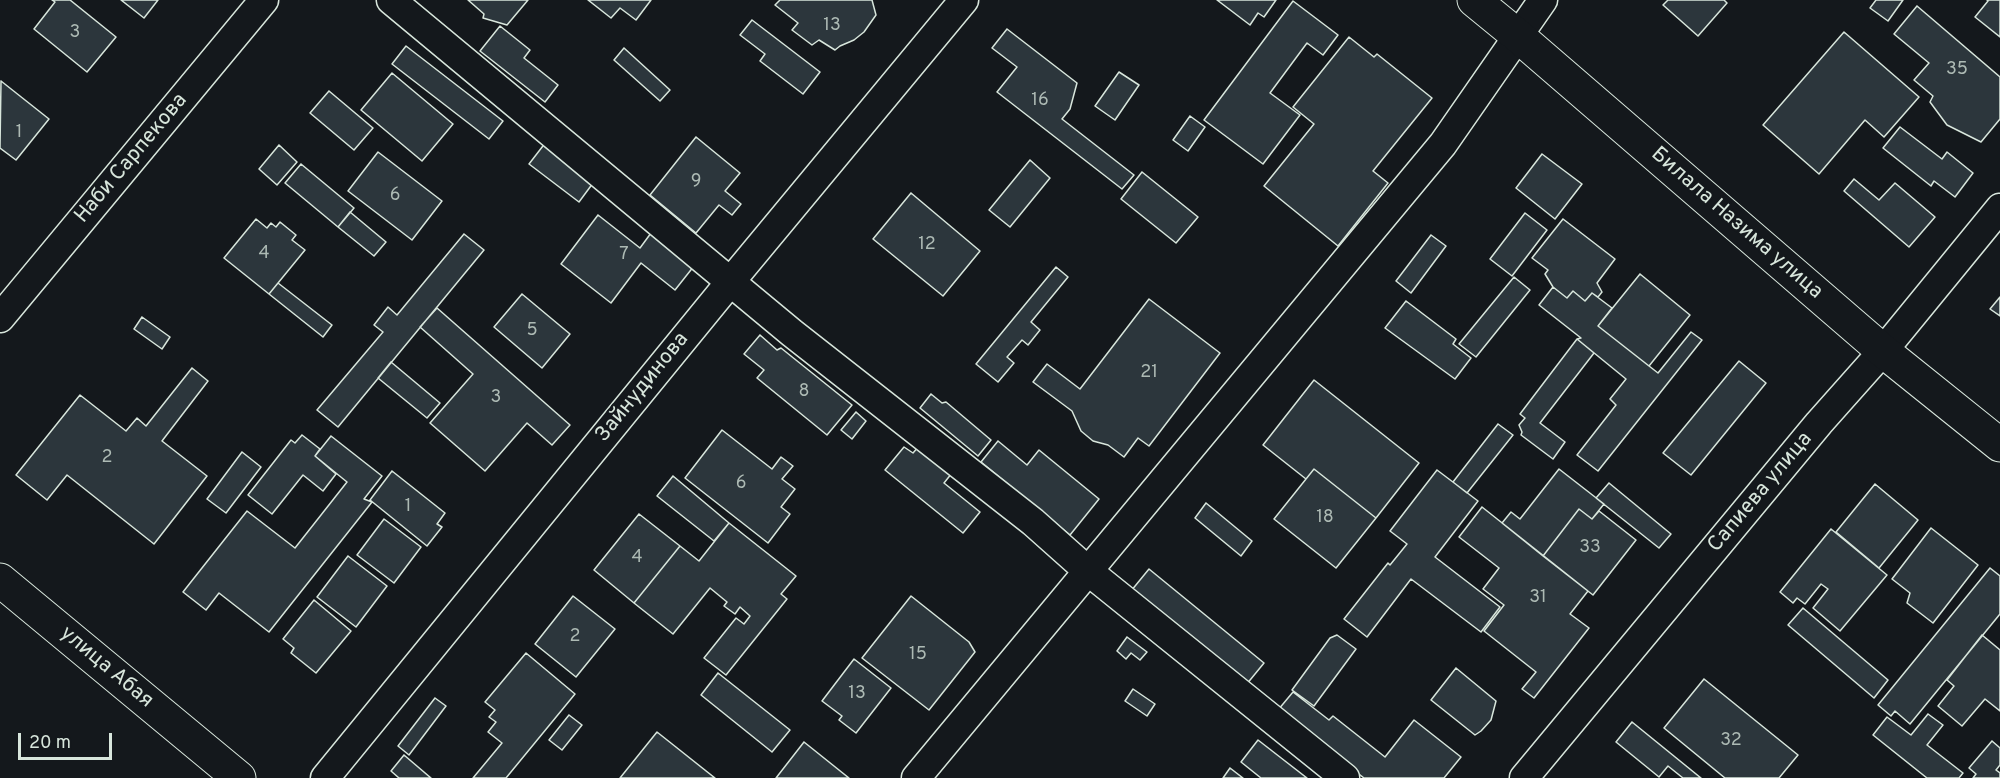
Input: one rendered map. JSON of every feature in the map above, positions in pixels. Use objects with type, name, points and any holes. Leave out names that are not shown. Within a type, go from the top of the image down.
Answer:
[{"type":"street","name":"Наби Сарпекова","points":[[0,318],[264,0]]},
{"type":"street","points":[[391,0],[792,333],[1033,522],[1088,571],[1345,778]]},
{"type":"street","name":"Зайнудинова","points":[[325,778],[964,0]]},
{"type":"street","name":"Билала Назима улица","points":[[1474,0],[1883,351],[2000,445]]},
{"type":"street","points":[[916,778],[1443,144],[1543,0]]},
{"type":"street","name":"Сапиева улица","points":[[1524,778],[1819,423],[1883,351],[2000,208]]},
{"type":"street","name":"улица Абая","points":[[0,580],[239,778]]},
{"type":"building","points":[[52,0],[70,0],[116,37],[87,72],[34,29],[55,2]]},
{"type":"building","points":[[121,0],[158,0],[144,18]]},
{"type":"building","points":[[468,0],[528,0],[507,25],[483,18],[484,14]]},
{"type":"building","points":[[588,0],[651,0],[636,20],[620,8],[611,18]]},
{"type":"building","points":[[780,0],[872,0],[876,15],[864,32],[835,50],[819,40],[812,45],[792,30],[798,23],[775,5]]},
{"type":"building","points":[[1217,0],[1276,0],[1264,17],[1258,13],[1250,25]]},
{"type":"building","points":[[1668,0],[1724,0],[1727,3],[1698,36],[1663,5]]},
{"type":"building","points":[[1876,0],[1903,0],[1888,21],[1870,8]]},
{"type":"building","points":[[1987,0],[2000,0],[2000,37],[1975,17]]},
{"type":"building","points":[[1293,1],[1338,35],[1323,55],[1307,43],[1270,93],[1300,115],[1263,164],[1204,120]]},
{"type":"building","points":[[1917,6],[2000,77],[2000,119],[1981,142],[1947,125],[1930,102],[1933,96],[1914,80],[1929,63],[1894,34]]},
{"type":"building","points":[[752,20],[820,72],[803,94],[760,61],[765,54],[740,35]]},
{"type":"building","points":[[500,26],[530,50],[524,58],[558,85],[545,102],[480,51]]},
{"type":"building","points":[[1007,29],[1077,83],[1070,109],[1062,119],[1134,175],[1122,189],[997,92],[1017,67],[992,48]]},
{"type":"building","points":[[1844,32],[1919,97],[1884,137],[1865,120],[1819,174],[1763,125]]},
{"type":"building","points":[[1349,37],[1374,57],[1377,54],[1432,98],[1373,171],[1388,183],[1338,246],[1264,186],[1314,124],[1293,107]]},
{"type":"building","points":[[406,46],[503,121],[489,139],[392,64]]},
{"type":"building","points":[[624,48],[670,90],[660,101],[614,60]]},
{"type":"building","points":[[1119,72],[1139,85],[1115,120],[1095,106]]},
{"type":"building","points":[[392,73],[453,124],[422,161],[361,110]]},
{"type":"building","points":[[1,81],[49,119],[16,160],[0,148]]},
{"type":"building","points":[[329,91],[373,128],[354,150],[310,113]]},
{"type":"building","points":[[1190,116],[1205,127],[1188,151],[1173,140]]},
{"type":"building","points":[[1900,127],[1942,159],[1947,152],[1973,173],[1955,197],[1934,181],[1931,186],[1883,148]]},
{"type":"building","points":[[696,137],[740,173],[725,191],[741,204],[732,215],[719,205],[696,233],[650,195]]},
{"type":"building","points":[[546,142],[596,179],[579,202],[529,164]]},
{"type":"building","points":[[279,145],[297,162],[277,185],[259,169]]},
{"type":"building","points":[[378,152],[442,201],[412,240],[348,191]]},
{"type":"building","points":[[1542,154],[1582,184],[1555,219],[1516,188]]},
{"type":"building","points":[[1030,160],[1050,178],[1010,227],[989,210]]},
{"type":"building","points":[[301,164],[354,208],[338,227],[285,183]]},
{"type":"building","points":[[1142,172],[1198,217],[1176,243],[1121,199]]},
{"type":"building","points":[[1854,179],[1879,200],[1895,183],[1935,217],[1909,247],[1844,191]]},
{"type":"building","points":[[911,193],[980,251],[943,296],[873,239]]},
{"type":"building","points":[[350,212],[386,242],[374,256],[338,227]]},
{"type":"building","points":[[1525,213],[1547,230],[1512,276],[1490,259]]},
{"type":"building","points":[[598,215],[640,248],[651,233],[694,266],[675,290],[641,263],[611,303],[561,264]]},
{"type":"building","points":[[256,219],[267,228],[271,223],[276,227],[280,222],[296,235],[292,240],[305,250],[269,294],[224,258]]},
{"type":"building","points":[[1563,219],[1615,259],[1597,283],[1602,292],[1598,297],[1592,293],[1585,301],[1573,291],[1567,298],[1553,287],[1545,274],[1548,270],[1532,258]]},
{"type":"building","points":[[464,234],[484,250],[338,427],[317,410],[383,332],[374,325],[388,307],[397,315]]},
{"type":"building","points":[[1431,235],[1446,246],[1411,293],[1396,281]]},
{"type":"building","points":[[1056,267],[1068,277],[1031,322],[1040,330],[1028,345],[1022,340],[1007,357],[1014,363],[998,382],[976,364]]},
{"type":"building","points":[[1640,274],[1690,315],[1649,366],[1598,326]]},
{"type":"building","points":[[1514,277],[1530,290],[1476,357],[1459,344]]},
{"type":"building","points":[[278,283],[332,325],[323,337],[269,294]]},
{"type":"building","points":[[1553,287],[1567,298],[1573,291],[1585,301],[1592,293],[1612,308],[1598,326],[1658,373],[1691,332],[1702,340],[1598,471],[1577,455],[1616,405],[1610,399],[1626,379],[1577,339],[1581,338],[1539,305]]},
{"type":"building","points":[[522,294],[570,334],[542,368],[494,327]]},
{"type":"building","points":[[2000,297],[2000,316],[1990,309]]},
{"type":"building","points":[[1149,299],[1220,353],[1149,446],[1138,438],[1124,457],[1108,445],[1093,441],[1081,431],[1072,411],[1033,382],[1047,364],[1080,389]]},
{"type":"building","points":[[1406,301],[1456,339],[1453,344],[1471,358],[1455,379],[1385,328]]},
{"type":"building","points":[[437,308],[570,425],[552,445],[527,423],[485,471],[430,423],[473,374],[420,327]]},
{"type":"building","points":[[142,317],[170,337],[162,349],[134,329]]},
{"type":"building","points":[[760,335],[777,350],[781,348],[852,405],[827,435],[757,378],[764,370],[744,354]]},
{"type":"building","points":[[1577,339],[1594,353],[1540,423],[1565,442],[1553,459],[1521,435],[1519,425],[1525,418],[1520,414]]},
{"type":"building","points":[[1739,361],[1766,383],[1691,475],[1663,453]]},
{"type":"building","points":[[391,362],[440,403],[427,418],[378,378]]},
{"type":"building","points":[[192,368],[208,381],[162,441],[207,476],[154,544],[67,475],[47,500],[16,475],[80,395],[126,431],[137,418],[146,426]]},
{"type":"building","points":[[1314,380],[1419,463],[1376,518],[1314,469],[1306,479],[1263,445]]},
{"type":"building","points":[[931,394],[942,403],[946,402],[991,440],[978,456],[920,408]]},
{"type":"building","points":[[856,412],[866,421],[852,439],[841,430]]},
{"type":"building","points":[[1498,424],[1513,435],[1467,493],[1453,482]]},
{"type":"building","points":[[722,430],[772,469],[781,457],[793,466],[782,479],[795,489],[781,507],[790,514],[768,543],[685,478]]},
{"type":"building","points":[[302,435],[320,449],[315,456],[336,474],[323,491],[303,475],[272,514],[248,495],[291,440],[295,443]]},
{"type":"building","points":[[331,436],[382,476],[364,499],[372,502],[269,632],[219,593],[206,610],[183,592],[247,511],[295,548],[347,482],[315,456]]},
{"type":"building","points":[[998,441],[1027,465],[1039,450],[1099,499],[1070,535],[981,462]]},
{"type":"building","points":[[919,446],[952,473],[944,483],[980,512],[963,533],[885,470],[904,447],[913,453]]},
{"type":"building","points":[[242,452],[261,467],[226,513],[207,499]]},
{"type":"building","points":[[1314,469],[1376,518],[1336,568],[1274,519]]},
{"type":"building","points":[[1559,469],[1604,504],[1592,519],[1579,509],[1543,556],[1502,523],[1511,512],[1520,519]]},
{"type":"building","points":[[1437,470],[1478,501],[1435,557],[1500,607],[1481,632],[1411,579],[1367,637],[1344,619],[1388,563],[1390,565],[1407,544],[1390,531]]},
{"type":"building","points":[[392,471],[445,513],[437,524],[442,527],[427,546],[370,500]]},
{"type":"building","points":[[673,476],[729,523],[714,541],[657,496]]},
{"type":"building","points":[[1609,483],[1671,534],[1659,548],[1596,498]]},
{"type":"building","points":[[1875,484],[1918,520],[1879,568],[1836,532]]},
{"type":"building","points":[[1206,503],[1252,541],[1241,556],[1195,518]]},
{"type":"building","points":[[1482,507],[1588,591],[1570,614],[1589,628],[1534,698],[1522,689],[1536,672],[1484,631],[1504,605],[1483,589],[1499,568],[1459,537]]},
{"type":"building","points":[[1579,509],[1592,519],[1599,511],[1636,540],[1593,595],[1543,556]]},
{"type":"building","points":[[639,514],[680,546],[634,603],[594,570]]},
{"type":"building","points":[[384,519],[421,547],[394,583],[357,555]]},
{"type":"building","points":[[729,523],[796,576],[781,594],[787,599],[726,675],[704,658],[736,618],[744,624],[750,616],[740,607],[735,614],[724,606],[727,602],[710,588],[673,634],[634,603],[680,546],[699,561]]},
{"type":"building","points":[[1931,528],[1978,565],[1933,623],[1907,603],[1910,593],[1892,579]]},
{"type":"building","points":[[1831,529],[1887,575],[1840,631],[1813,608],[1828,589],[1821,584],[1805,604],[1797,598],[1793,603],[1780,592]]},
{"type":"building","points":[[348,556],[387,586],[356,627],[317,597]]},
{"type":"building","points":[[1990,568],[2000,576],[2000,614],[1910,724],[1895,711],[1891,716],[1878,705]]},
{"type":"building","points":[[1149,569],[1264,663],[1246,685],[1131,591]]},
{"type":"building","points":[[573,596],[615,629],[576,677],[535,644]]},
{"type":"building","points":[[911,596],[969,642],[975,652],[929,710],[862,658]]},
{"type":"building","points":[[314,600],[351,631],[316,673],[291,653],[294,648],[283,639]]},
{"type":"building","points":[[1803,608],[1888,680],[1874,698],[1788,625]]},
{"type":"building","points":[[1337,635],[1356,649],[1314,706],[1292,690],[1330,638]]},
{"type":"building","points":[[1982,635],[2000,650],[2000,711],[1985,699],[1962,726],[1938,706],[1954,686],[1947,680]]},
{"type":"building","points":[[1127,637],[1147,652],[1140,660],[1131,653],[1126,659],[1117,651]]},
{"type":"building","points":[[526,653],[575,694],[506,778],[473,778],[502,743],[488,732],[496,722],[489,717],[495,710],[485,702]]},
{"type":"building","points":[[854,659],[891,688],[856,733],[839,720],[842,716],[822,701]]},
{"type":"building","points":[[1456,668],[1496,701],[1491,720],[1475,735],[1431,700]]},
{"type":"building","points":[[718,673],[790,730],[772,752],[701,695]]},
{"type":"building","points":[[1704,679],[1798,755],[1779,778],[1725,778],[1664,728]]},
{"type":"building","points":[[1133,689],[1155,704],[1147,716],[1125,701]]},
{"type":"building","points":[[1293,692],[1329,720],[1333,716],[1385,757],[1414,720],[1461,757],[1444,778],[1364,778],[1278,710]]},
{"type":"building","points":[[435,698],[446,706],[409,755],[398,746]]},
{"type":"building","points":[[1928,714],[1943,725],[1927,745],[1963,773],[1959,778],[1927,778],[1873,735],[1887,717],[1911,735]]},
{"type":"building","points":[[569,715],[582,725],[562,750],[549,740]]},
{"type":"building","points":[[1632,722],[1701,778],[1683,778],[1668,766],[1659,777],[1616,742]]},
{"type":"building","points":[[657,732],[715,778],[620,778]]},
{"type":"building","points":[[1258,740],[1307,778],[1261,778],[1241,762]]},
{"type":"building","points":[[1992,741],[2000,748],[2000,765],[1996,770],[2000,773],[2000,778],[1973,778],[1976,774],[1969,768]]},
{"type":"building","points":[[804,742],[849,778],[776,778]]},
{"type":"building","points":[[404,755],[431,778],[399,778],[391,771]]},
{"type":"building","points":[[1230,768],[1243,778],[1223,778]]}]
